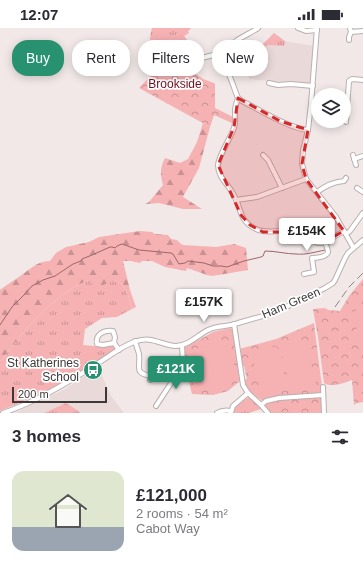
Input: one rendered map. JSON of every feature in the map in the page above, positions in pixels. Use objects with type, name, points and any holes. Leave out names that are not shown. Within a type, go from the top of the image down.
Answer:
[{"type":"street","points":[[238,40],[258,28]]},
{"type":"street","points":[[298,28],[306,31],[317,29],[308,130],[302,157],[302,164],[306,179],[336,217],[353,247],[363,240]]},
{"type":"street","points":[[349,40],[350,30],[363,31]]},
{"type":"street","points":[[230,76],[238,98],[242,101],[280,121],[308,130]]},
{"type":"street","points":[[348,88],[349,81],[352,79],[363,80]]},
{"type":"street","points":[[269,83],[278,85],[291,84],[313,86]]},
{"type":"street","points":[[238,98],[235,110],[236,118],[234,128],[218,165],[219,172],[232,191],[241,215],[245,221],[255,229],[263,232],[293,232],[318,243],[322,243],[350,231],[363,213]]},
{"type":"street","points":[[263,155],[268,160],[282,188]]},
{"type":"street","points":[[356,165],[354,157],[363,156]]},
{"type":"street","points":[[317,192],[325,186],[344,181],[346,178]]},
{"type":"street","points":[[236,200],[257,197],[306,179]]},
{"type":"street","points":[[357,188],[363,192]]},
{"type":"street","points":[[304,274],[314,272],[312,258],[326,255],[328,251],[325,242]]},
{"type":"street","name":"Ham Green","points":[[182,345],[209,329],[270,314],[325,288],[333,283],[345,258],[353,247]]},
{"type":"street","points":[[234,324],[242,380],[245,389],[248,394],[268,413]]},
{"type":"street","points":[[114,343],[99,345],[97,344],[96,337],[105,331],[112,331],[115,337],[114,343],[119,350]]},
{"type":"street","points":[[3,413],[57,389],[119,350],[135,341],[141,340],[154,340],[175,346],[182,345],[183,365],[156,406]]},
{"type":"street","points":[[135,341],[139,353],[140,372],[144,375],[151,376]]},
{"type":"street","points":[[323,387],[324,413]]},
{"type":"street","points":[[217,413],[227,410],[231,412],[233,406],[248,394]]},
{"type":"street","points":[[261,405],[270,400],[279,398],[323,395]]},
{"type":"highlighted area","points":[[238,98],[280,121],[308,130],[302,164],[306,179],[344,231],[322,243],[293,232],[263,232],[250,225],[241,215],[218,165],[234,127]]},
{"type":"shaded area","points":[[274,33],[284,41],[314,46],[311,84],[249,79],[248,76],[268,76],[267,40]]},
{"type":"shaded area","points":[[98,367],[111,396],[124,413],[15,413],[65,389]]},
{"type":"green space","points":[[152,28],[191,29],[188,31],[189,33],[184,36],[187,40],[150,40]]},
{"type":"green space","points":[[274,33],[285,41],[284,46],[268,45],[267,40]]},
{"type":"green space","name":"Brookside","points":[[150,76],[199,76],[215,84],[215,108],[233,117],[232,123],[214,115],[210,127],[139,88]]},
{"type":"green space","points":[[203,123],[210,127],[199,168],[183,197],[202,209],[183,209],[159,203],[145,204],[149,202],[163,185],[161,171],[165,158],[180,163],[188,159],[197,142]]},
{"type":"green space","points":[[140,231],[168,235],[171,239],[177,240],[183,245],[216,247],[234,244],[246,248],[248,270],[212,276],[187,268],[186,271],[165,267],[152,261],[142,261],[140,263],[123,261],[136,307],[132,309],[123,284],[114,281],[97,287],[89,280],[77,285],[53,303],[30,325],[0,361],[0,290],[36,265],[45,261],[50,261],[56,253],[66,247],[89,242],[99,237]]},
{"type":"green space","points":[[363,279],[363,402],[354,405],[352,380],[334,385],[324,383],[313,309],[325,308],[328,310],[340,311],[349,296]]},
{"type":"green space","points":[[89,280],[114,281],[123,284],[128,295],[132,309],[117,317],[102,318],[85,329],[83,345],[104,347],[113,344],[116,348],[115,350],[60,385],[0,411],[0,361],[30,325],[53,303],[65,293]]},
{"type":"green space","points":[[363,308],[363,350],[351,312]]},
{"type":"green space","points":[[314,323],[322,387],[321,392],[277,397],[263,401],[254,395],[247,387],[244,380],[247,379],[244,366],[241,366],[239,349],[276,339]]},
{"type":"green space","points":[[230,328],[234,331],[240,381],[228,391],[213,395],[192,394],[185,365],[184,348],[213,332]]},
{"type":"green space","points":[[305,342],[316,384],[291,390],[280,348]]},
{"type":"green space","points":[[225,346],[231,351],[234,368],[234,376],[232,380],[227,384],[220,386],[204,388],[195,385],[190,377],[188,366],[189,356],[200,347]]},
{"type":"green space","points":[[277,346],[288,390],[263,397],[251,352]]},
{"type":"green space","points":[[320,396],[322,398],[322,413],[270,413],[265,406],[266,404],[276,400]]},
{"type":"green space","points":[[249,397],[259,405],[261,409],[249,413],[233,413],[236,405]]},
{"type":"green space","points":[[66,403],[80,412],[44,413]]},
{"type":"waterway","points":[[0,325],[12,307],[32,286],[55,276],[82,259],[110,247],[115,248],[122,244],[139,250],[171,253],[179,264],[188,261],[227,267],[261,257],[265,251],[300,254],[325,250]]},
{"type":"railway","points":[[335,307],[349,287],[363,273]]},
{"type":"place","name":"St Katherines School","points":[[93,370]]}]
